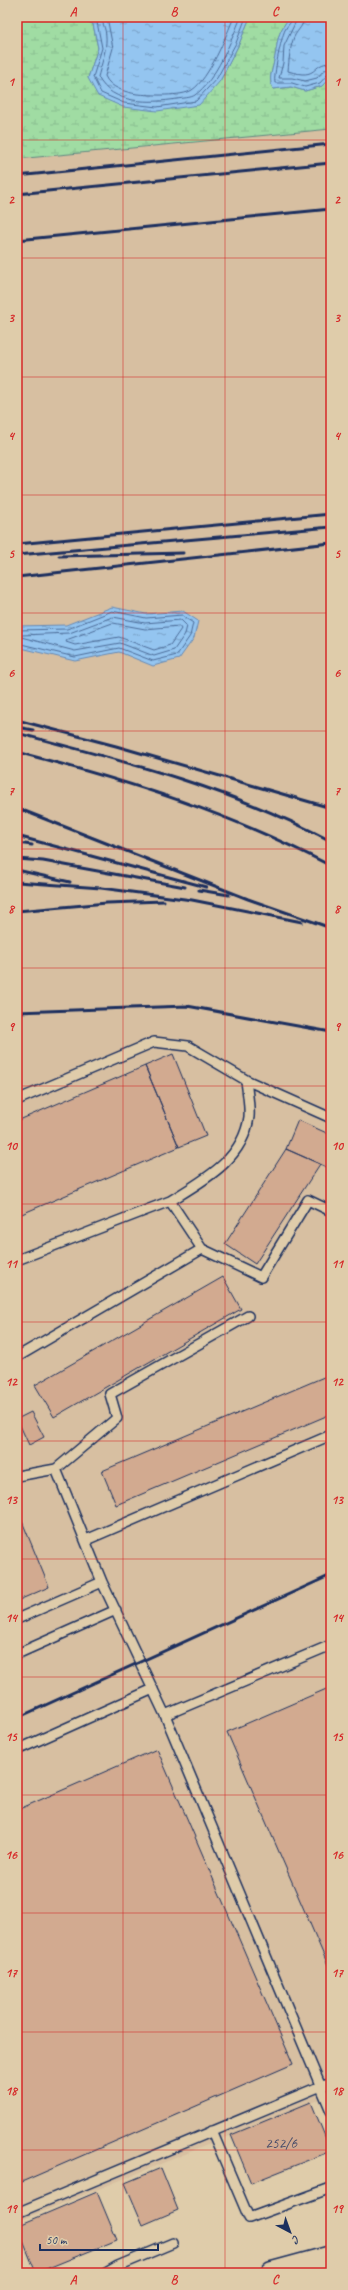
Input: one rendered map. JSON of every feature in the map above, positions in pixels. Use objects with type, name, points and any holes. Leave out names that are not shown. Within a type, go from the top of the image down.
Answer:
[{"type":"main road","points":[[272,2273],[296,2269],[331,2257]]},
{"type":"lane","points":[[17,1100],[154,1042],[188,1046],[246,1080],[331,1118]]},
{"type":"lane","points":[[17,1260],[170,1201],[214,1174],[238,1148],[249,1116],[246,1080]]},
{"type":"lane","points":[[170,1201],[202,1249],[261,1277],[308,1200],[331,1211]]},
{"type":"lane","points":[[17,1357],[202,1249]]},
{"type":"lane","points":[[17,1476],[56,1468],[117,1418],[110,1394],[248,1316]]},
{"type":"lane","points":[[86,1540],[331,1435]]},
{"type":"lane","points":[[56,1468],[102,1582],[165,1716],[331,2111]]},
{"type":"lane","points":[[17,1619],[102,1582]]},
{"type":"lane","points":[[17,1654],[116,1610]]},
{"type":"lane","points":[[165,1716],[331,1645]]},
{"type":"lane","points":[[17,1750],[153,1689]]},
{"type":"lane","points":[[17,2213],[321,2086],[331,2084]]},
{"type":"lane","points":[[212,2131],[249,2218],[331,2188]]},
{"type":"lane","points":[[106,2273],[118,2266],[173,2243]]},
{"type":"shaded area","points":[[331,129],[331,2095],[17,2222],[17,159]]},
{"type":"green space","points":[[17,17],[79,17],[93,24],[98,48],[88,78],[220,81],[239,44],[250,17],[290,17],[285,23],[278,38],[271,75],[273,89],[291,87],[305,91],[322,86],[331,76],[331,129],[17,159]]},
{"type":"water","points":[[79,17],[250,17],[239,44],[220,81],[199,105],[157,111],[123,107],[98,96],[88,78],[98,48],[93,24]]},
{"type":"water","points":[[290,17],[329,17],[331,24],[331,76],[322,86],[305,91],[291,87],[273,89],[271,75],[278,38],[285,23]]},
{"type":"water","points":[[112,607],[146,614],[183,611],[198,621],[194,638],[179,659],[153,666],[119,652],[75,661],[17,647],[17,626],[66,625]]},
{"type":"building","points":[[173,1054],[206,1136],[179,1147],[145,1066]]},
{"type":"building","points":[[145,1066],[179,1147],[17,1216],[17,1121]]},
{"type":"building","points":[[298,1120],[331,1135],[331,1169],[286,1149]]},
{"type":"building","points":[[286,1149],[320,1164],[255,1264],[225,1244]]},
{"type":"building","points":[[223,1277],[241,1309],[54,1417],[35,1385]]},
{"type":"building","points":[[331,1374],[331,1414],[116,1505],[102,1471]]},
{"type":"building","points":[[31,1412],[44,1437],[29,1445],[17,1419]]},
{"type":"building","points":[[17,1509],[49,1587],[19,1600],[17,1594]]},
{"type":"building","points":[[331,1687],[331,1972],[227,1732]]},
{"type":"building","points":[[157,1749],[293,2064],[17,2184],[17,1810]]},
{"type":"building","points":[[311,2102],[331,2151],[251,2183],[231,2135]]},
{"type":"building","points":[[161,2168],[178,2210],[143,2225],[125,2183]]},
{"type":"building","points":[[97,2192],[117,2240],[36,2273],[17,2226]]},
{"type":"railway","points":[[17,176],[331,144]]},
{"type":"railway","points":[[17,194],[331,163]]},
{"type":"railway","points":[[17,240],[331,209]]},
{"type":"railway","points":[[17,544],[331,514]]},
{"type":"railway","points":[[17,555],[331,527]]},
{"type":"railway","points":[[17,577],[331,543]]},
{"type":"railway","points":[[59,556],[183,553]]},
{"type":"railway","points":[[17,720],[116,746],[331,808]]},
{"type":"railway","points":[[17,727],[33,730]]},
{"type":"railway","points":[[17,733],[97,754],[217,791],[256,806],[331,841]]},
{"type":"railway","points":[[17,752],[98,774],[216,814],[254,829],[331,866]]},
{"type":"railway","points":[[17,808],[248,899],[331,928]]},
{"type":"railway","points":[[17,836],[206,887]]},
{"type":"railway","points":[[17,843],[32,845]]},
{"type":"railway","points":[[17,859],[43,861],[185,887]]},
{"type":"railway","points":[[17,870],[70,882]]},
{"type":"railway","points":[[17,882],[101,888],[192,900],[302,922]]},
{"type":"railway","points":[[199,890],[229,895]]},
{"type":"railway","points":[[17,911],[107,903],[164,901]]},
{"type":"railway","points":[[17,1012],[187,1006],[331,1032]]},
{"type":"railway","points":[[17,1718],[331,1575]]}]
